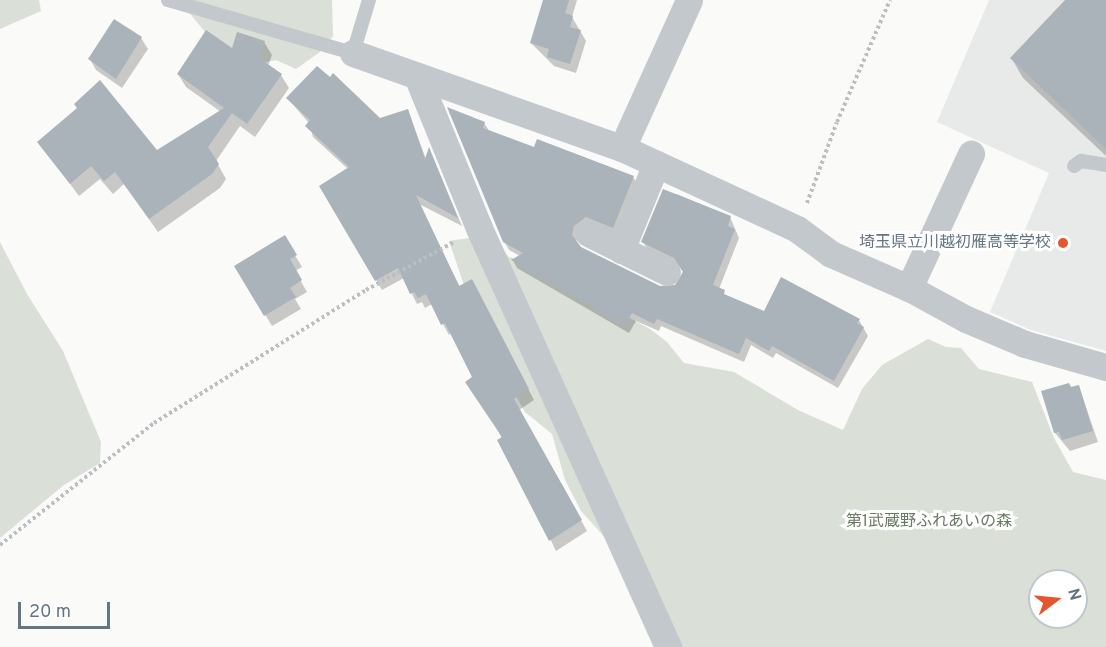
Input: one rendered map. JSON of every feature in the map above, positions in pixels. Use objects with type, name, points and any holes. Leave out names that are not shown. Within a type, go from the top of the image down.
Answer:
[{"type":"street","points":[[622,148],[689,0]]},
{"type":"street","points":[[353,53],[622,148],[797,230],[831,254],[909,288],[966,320],[1025,344],[1106,367]]},
{"type":"street","points":[[417,76],[478,228],[668,647]]},
{"type":"street","points":[[909,288],[971,154]]},
{"type":"street","points":[[621,250],[656,164]]},
{"type":"street","points":[[588,233],[668,272]]},
{"type":"lane","points":[[168,0],[353,53],[369,0]]},
{"type":"lane","points":[[1074,166],[1081,161],[1106,165]]},
{"type":"path","points":[[797,230],[837,122],[890,0]]},
{"type":"path","points":[[0,545],[154,423],[366,291],[478,228]]},
{"type":"shaded area","name":"埼玉県立川越初雁高等学校","points":[[989,0],[1106,0],[1106,351],[1031,330],[990,312],[1049,173],[937,122]]},
{"type":"green space","points":[[0,0],[39,0],[41,11],[0,29]]},
{"type":"green space","points":[[179,0],[332,0],[333,36],[320,52],[296,69],[276,60],[261,63],[213,42]]},
{"type":"green space","name":"第1武蔵野ふれあいの森","points":[[476,237],[494,238],[509,257],[527,262],[650,329],[667,342],[684,363],[734,372],[798,410],[843,430],[862,389],[882,365],[928,339],[946,347],[961,348],[979,369],[1032,382],[1054,438],[1073,472],[1106,480],[1106,647],[657,647],[619,553],[581,511],[565,480],[552,434],[525,412],[516,396],[483,301],[466,291],[449,241]]},
{"type":"green space","points":[[0,242],[27,294],[63,351],[101,442],[100,463],[64,485],[0,538]]},
{"type":"building","points":[[543,0],[569,0],[565,13],[573,16],[570,27],[581,30],[570,64],[547,57],[549,49],[530,43]]},
{"type":"building","points":[[1065,0],[1106,0],[1106,149],[1010,58]]},
{"type":"building","points":[[114,19],[142,37],[116,79],[88,59]]},
{"type":"building","points":[[206,30],[232,48],[237,32],[265,41],[259,58],[282,74],[247,124],[232,113],[208,147],[219,164],[212,174],[149,219],[115,172],[104,181],[91,166],[70,184],[37,142],[77,108],[74,104],[100,80],[157,150],[224,108],[177,74]]},
{"type":"building","points":[[317,66],[330,77],[333,73],[380,118],[408,109],[425,159],[429,147],[458,218],[416,195],[459,286],[472,279],[529,389],[514,399],[582,520],[549,541],[497,440],[502,437],[465,382],[472,377],[445,323],[441,325],[426,294],[418,298],[414,292],[410,294],[398,268],[375,281],[319,186],[349,167],[305,126],[310,120],[286,98]]},
{"type":"building","points":[[447,107],[485,122],[483,128],[534,147],[537,139],[634,176],[613,228],[586,217],[574,226],[572,235],[581,247],[660,286],[675,285],[683,272],[674,258],[641,242],[663,189],[731,216],[728,226],[735,229],[713,285],[725,290],[724,294],[764,311],[781,277],[860,319],[857,323],[864,327],[834,381],[772,346],[769,351],[746,338],[739,354],[657,319],[654,324],[632,313],[625,326],[511,260],[523,253],[503,242]]},
{"type":"building","points":[[285,235],[297,255],[290,259],[302,280],[290,288],[296,297],[264,316],[234,266]]},
{"type":"building","points":[[1069,383],[1071,387],[1079,385],[1093,431],[1062,440],[1059,432],[1054,433],[1041,391]]},
{"type":"place","name":"埼玉県立川越初雁高等学校","points":[[1063,243]]}]
